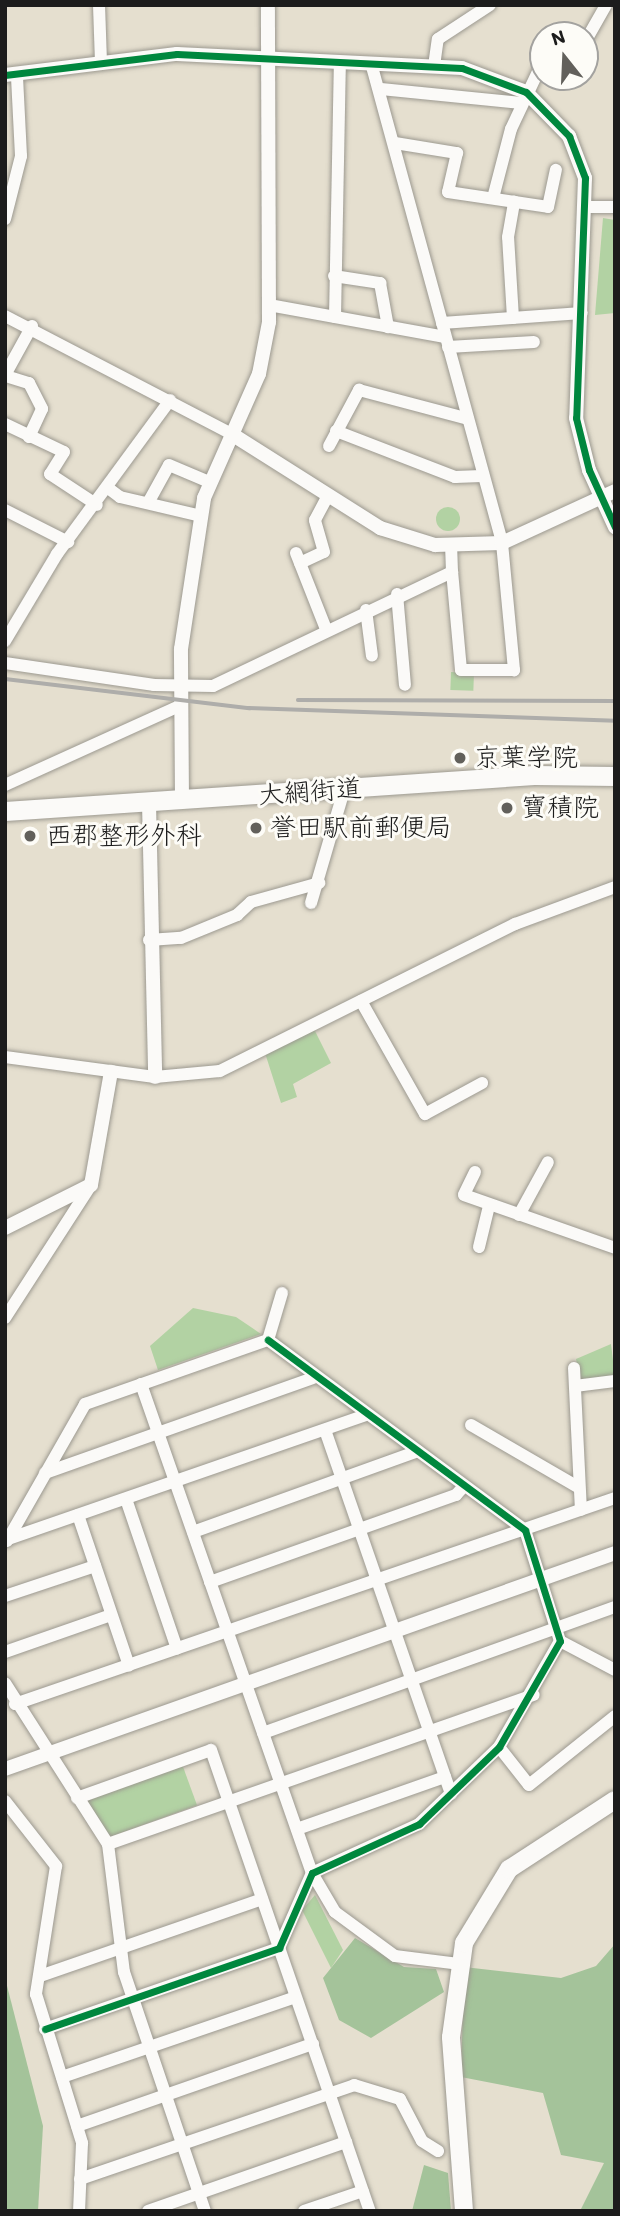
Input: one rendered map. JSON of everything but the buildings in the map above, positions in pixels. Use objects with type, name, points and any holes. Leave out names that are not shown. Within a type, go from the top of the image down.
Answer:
[{"type":"main road","name":"大網街道","points":[[5,811],[534,775],[615,776]]},
{"type":"main road","points":[[464,2211],[450,2037],[459,1964],[480,1910],[509,1869],[615,1800]]},
{"type":"street","points":[[99,5],[101,62]]},
{"type":"street","points":[[182,801],[179,684],[201,516],[209,482],[260,374],[269,305],[268,5]]},
{"type":"street","points":[[435,66],[438,39],[491,5]]},
{"type":"street","points":[[597,21],[606,5]]},
{"type":"street","points":[[5,219],[19,171],[20,114],[11,76],[177,54],[435,66],[484,72],[523,97],[569,136],[585,178],[587,208],[576,418],[608,494],[615,527]]},
{"type":"street","points":[[334,317],[340,62]]},
{"type":"street","points":[[371,63],[381,89],[466,418],[502,543],[514,670],[461,670],[451,547]]},
{"type":"street","points":[[493,198],[523,97],[529,86]]},
{"type":"street","points":[[381,89],[523,97]]},
{"type":"street","points":[[5,114],[20,114]]},
{"type":"street","points":[[395,143],[457,153],[447,192],[548,207],[556,170]]},
{"type":"street","points":[[5,168],[19,171]]},
{"type":"street","points":[[513,318],[508,237],[514,202]]},
{"type":"street","points":[[587,208],[615,207]]},
{"type":"street","points":[[334,276],[380,283],[388,327]]},
{"type":"street","points":[[269,305],[388,327],[447,342],[534,342]]},
{"type":"street","points":[[442,323],[582,313]]},
{"type":"street","points":[[5,316],[32,326],[230,433],[328,496],[400,536],[451,547],[502,543],[608,494]]},
{"type":"street","points":[[29,437],[42,409],[29,383],[7,376],[32,326]]},
{"type":"street","points":[[329,446],[359,390],[466,418]]},
{"type":"street","points":[[5,641],[68,542],[170,400]]},
{"type":"street","points":[[5,424],[64,452],[50,474],[97,505]]},
{"type":"street","points":[[336,432],[455,477],[482,476]]},
{"type":"street","points":[[148,503],[169,464],[209,482]]},
{"type":"street","points":[[107,488],[148,503],[201,516]]},
{"type":"street","points":[[326,629],[298,558],[324,552],[315,520],[328,496]]},
{"type":"street","points":[[5,510],[68,542]]},
{"type":"street","points":[[5,663],[179,684],[223,683],[397,594],[452,572]]},
{"type":"street","points":[[397,594],[405,685]]},
{"type":"street","points":[[366,610],[372,656]]},
{"type":"street","points":[[5,785],[179,706]]},
{"type":"street","points":[[311,903],[344,790]]},
{"type":"street","points":[[149,803],[149,940],[155,1077]]},
{"type":"street","points":[[149,940],[181,938],[237,915],[251,902],[319,883]]},
{"type":"street","points":[[5,1057],[155,1077],[220,1071],[515,924],[615,887]]},
{"type":"street","points":[[361,1001],[425,1114],[482,1083]]},
{"type":"street","points":[[5,1318],[91,1185],[111,1072]]},
{"type":"street","points":[[519,1215],[548,1162]]},
{"type":"street","points":[[475,1172],[464,1195],[615,1248]]},
{"type":"street","points":[[5,1228],[91,1185]]},
{"type":"street","points":[[479,1247],[489,1206]]},
{"type":"street","points":[[268,1340],[282,1293]]},
{"type":"street","points":[[268,1340],[313,1378],[525,1530],[559,1635],[615,1670]]},
{"type":"street","points":[[7,1542],[85,1404],[268,1340]]},
{"type":"street","points":[[574,1368],[578,1487],[582,1510]]},
{"type":"street","points":[[46,1473],[313,1378]]},
{"type":"street","points":[[575,1386],[615,1381]]},
{"type":"street","points":[[141,1384],[312,1873],[335,1912],[395,1956],[459,1964]]},
{"type":"street","points":[[7,1542],[367,1415]]},
{"type":"street","points":[[471,1425],[578,1487]]},
{"type":"street","points":[[325,1430],[451,1794]]},
{"type":"street","points":[[193,1532],[418,1451]]},
{"type":"street","points":[[210,1582],[359,1529],[464,1486]]},
{"type":"street","points":[[16,1704],[615,1498]]},
{"type":"street","points":[[126,1499],[177,1649]]},
{"type":"street","points":[[78,1515],[129,1665]]},
{"type":"street","points":[[5,1769],[615,1553]]},
{"type":"street","points":[[5,1596],[95,1566]]},
{"type":"street","points":[[263,1733],[411,1680],[559,1635],[615,1606]]},
{"type":"street","points":[[5,1652],[111,1615]]},
{"type":"street","points":[[45,2029],[279,1948],[312,1873],[398,1837],[451,1794],[499,1747],[534,1695],[559,1635]]},
{"type":"street","points":[[5,1683],[46,1755],[108,1844],[121,1948],[132,1999],[205,2211]]},
{"type":"street","points":[[108,1844],[534,1695]]},
{"type":"street","points":[[499,1747],[528,1786],[615,1716]]},
{"type":"street","points":[[76,1798],[211,1750],[370,2211]]},
{"type":"street","points":[[297,1829],[445,1777]]},
{"type":"street","points":[[5,1801],[56,1866],[36,1994],[77,2126],[79,2211]]},
{"type":"street","points":[[40,1976],[261,1899]]},
{"type":"street","points":[[62,2077],[295,1997]]},
{"type":"street","points":[[77,2126],[313,2044]]},
{"type":"street","points":[[80,2179],[365,2085],[400,2099],[422,2141],[438,2151]]},
{"type":"street","points":[[148,2211],[346,2142]]},
{"type":"street","points":[[304,2211],[363,2191]]},
{"type":"green space","points":[[603,218],[615,220],[615,313],[595,315]]},
{"type":"green space","points":[[448,507],[456,511],[460,519],[456,527],[448,531],[440,527],[436,519],[440,511]]},
{"type":"green space","points":[[451,672],[474,673],[473,691],[450,690]]},
{"type":"green space","points":[[314,1029],[331,1063],[293,1084],[297,1097],[281,1103],[265,1053]]},
{"type":"green space","points":[[193,1308],[236,1317],[261,1334],[158,1370],[150,1346]]},
{"type":"green space","points":[[611,1344],[615,1377],[580,1382],[576,1359]]},
{"type":"green space","points":[[182,1764],[197,1805],[100,1841],[85,1799]]},
{"type":"green space","points":[[315,1895],[343,1950],[331,1968],[302,1910]]},
{"type":"green space","points":[[355,1938],[404,1967],[436,1969],[444,1992],[371,2038],[339,2020],[323,1978]]},
{"type":"green space","points":[[615,1944],[615,2211],[580,2211],[604,2163],[561,2155],[543,2093],[461,2077],[464,1967],[561,1978],[596,1966]]},
{"type":"green space","points":[[5,1978],[43,2126],[38,2211],[5,2211]]},
{"type":"green space","points":[[424,2165],[448,2173],[451,2211],[412,2211]]},
{"type":"railway","points":[[5,679],[249,708],[615,721]]},
{"type":"railway","points":[[298,700],[615,701]]},
{"type":"cycle path","points":[[5,75],[177,54],[462,68],[526,92],[569,136],[585,178],[576,418],[589,470],[615,527]]},
{"type":"cycle path","points":[[45,2029],[279,1948],[312,1873],[419,1824],[499,1747],[560,1641],[525,1530],[268,1340]]},
{"type":"place","name":"京葉学院","points":[[460,758]]},
{"type":"place","name":"寶積院","points":[[507,808]]},
{"type":"place","name":"誉田駅前郵便局","points":[[256,828]]},
{"type":"place","name":"西郡整形外科","points":[[30,836]]}]
